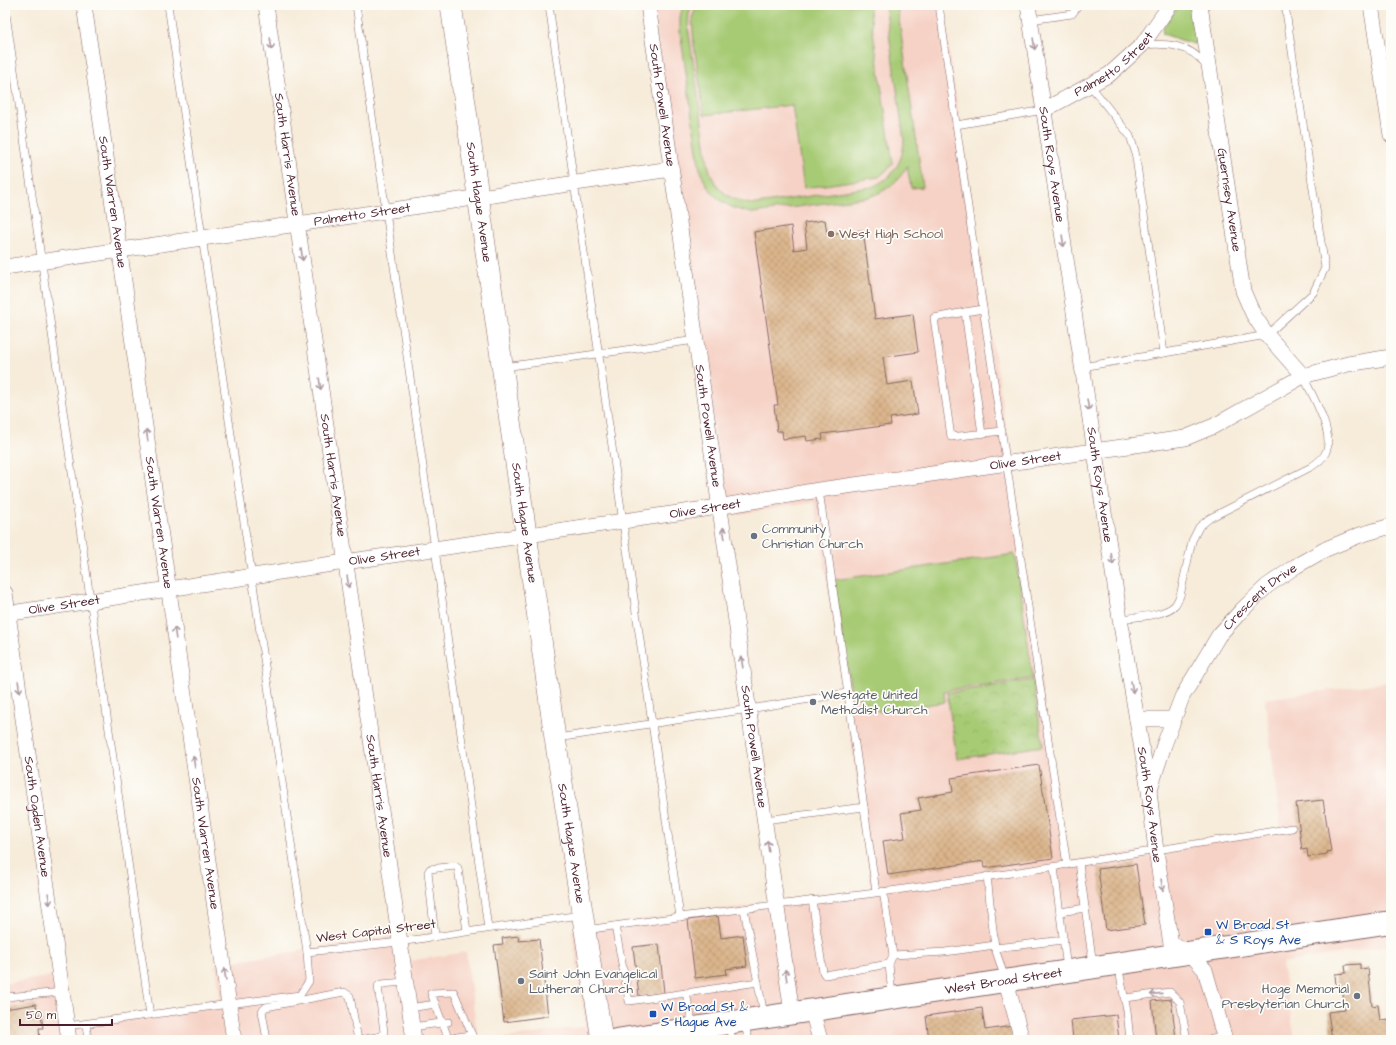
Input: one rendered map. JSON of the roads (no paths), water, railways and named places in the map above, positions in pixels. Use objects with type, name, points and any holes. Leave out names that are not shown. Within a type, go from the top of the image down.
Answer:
[{"type":"main road","name":"South Hague Avenue","points":[[451,5],[555,738],[602,1040]]},
{"type":"main road","name":"West Broad Street","points":[[616,1040],[694,1028],[738,1031],[765,1017],[1391,922]]},
{"type":"street","name":"South Warren Avenue","points":[[84,5],[234,1040]]},
{"type":"street","name":"South Harris Avenue","points":[[266,5],[413,1033]]},
{"type":"street","name":"South Powell Avenue","points":[[648,5],[776,905],[802,1012],[820,1040]]},
{"type":"street","name":"Palmetto Street","points":[[1044,110],[1110,74],[1142,45],[1170,5]]},
{"type":"street","name":"Guernsey Avenue","points":[[1200,5],[1243,291],[1253,314],[1267,335],[1303,376]]},
{"type":"street","points":[[1371,5],[1391,135]]},
{"type":"street","name":"South Roys Avenue","points":[[1029,12],[1120,619],[1149,791],[1156,851],[1171,944],[1190,953]]},
{"type":"street","name":"Palmetto Street","points":[[5,268],[671,169]]},
{"type":"street","name":"Olive Street","points":[[6,614],[169,590],[251,576],[623,522],[819,490],[1185,438],[1214,426],[1303,376],[1348,364],[1391,357]]},
{"type":"street","name":"Crescent Drive","points":[[1149,791],[1182,697],[1219,635],[1267,586],[1296,566],[1326,548],[1360,535],[1391,526]]},
{"type":"street","name":"South Ogden Avenue","points":[[5,593],[6,614],[68,1033]]},
{"type":"street","points":[[1137,719],[1174,719]]},
{"type":"street","points":[[1190,953],[1206,970],[1224,1039]]},
{"type":"street","points":[[1006,981],[1022,1040]]},
{"type":"lane","points":[[168,5],[307,952]]},
{"type":"lane","points":[[356,5],[488,928]]},
{"type":"lane","points":[[549,5],[680,917]]},
{"type":"lane","points":[[939,5],[983,309],[1067,865]]},
{"type":"lane","points":[[1029,12],[1072,14],[1079,5]]},
{"type":"lane","points":[[1082,366],[1267,335],[1313,293],[1325,268],[1285,5]]},
{"type":"lane","points":[[5,7],[150,1015]]},
{"type":"lane","points":[[1142,45],[1169,44],[1181,48],[1201,59],[1209,70]]},
{"type":"lane","points":[[1090,84],[1130,136],[1135,151],[1164,352]]},
{"type":"lane","points":[[956,124],[1044,110]]},
{"type":"lane","points":[[983,309],[934,318],[951,437],[1002,431]]},
{"type":"lane","points":[[965,312],[982,434]]},
{"type":"lane","points":[[502,367],[696,340]]},
{"type":"lane","points":[[1120,619],[1157,613],[1167,610],[1176,604],[1180,596],[1192,541],[1199,527],[1210,518],[1311,467],[1321,459],[1327,450],[1328,437],[1323,419],[1303,376]]},
{"type":"lane","points":[[819,490],[864,807],[879,892],[893,955],[889,964],[892,998]]},
{"type":"lane","points":[[555,738],[847,693]]},
{"type":"lane","points":[[764,820],[864,807]]},
{"type":"lane","name":"West Capital Street","points":[[68,1033],[86,1024],[300,995],[309,981],[307,952],[400,942],[488,928],[584,922],[615,926],[879,892],[1067,865],[1292,828]]},
{"type":"lane","points":[[1079,863],[1093,968]]},
{"type":"lane","points":[[435,936],[428,872],[430,869],[455,866],[458,868],[466,931]]},
{"type":"lane","points":[[1054,866],[1067,971]]},
{"type":"lane","points":[[987,876],[995,946],[1006,981]]},
{"type":"lane","points":[[812,900],[823,972],[825,975],[889,964]]},
{"type":"lane","points":[[1060,912],[1085,908]]},
{"type":"lane","points":[[744,909],[765,1017]]},
{"type":"lane","points":[[615,926],[629,1001],[758,982]]},
{"type":"lane","points":[[893,955],[945,952],[1064,940]]},
{"type":"lane","points":[[1118,964],[1125,998],[1130,1040]]},
{"type":"lane","points":[[267,1040],[262,1011],[266,1007],[344,992],[350,996],[358,1040],[382,1036],[384,1032],[378,986],[381,984],[405,982]]},
{"type":"lane","points":[[5,997],[63,992]]},
{"type":"lane","points":[[454,992],[458,1007],[472,1038],[449,1039],[446,1022],[438,1008],[431,993],[454,992]]},
{"type":"lane","points":[[1125,998],[1170,992],[1180,1002],[1187,1040]]},
{"type":"lane","points":[[686,993],[694,1028]]},
{"type":"lane","points":[[409,1008],[438,1008]]},
{"type":"lane","points":[[413,1033],[446,1022]]},
{"type":"lane","points":[[86,1024],[88,1040]]},
{"type":"lane","points":[[1207,1040],[1224,1039]]},
{"type":"place","name":"West High School","points":[[831,234]]},
{"type":"place","name":"Community Christian Church","points":[[754,536]]},
{"type":"place","name":"Westgate United Methodist Church","points":[[813,702]]},
{"type":"place","name":"W Broad St & S Roys Ave","points":[[1208,932]]},
{"type":"place","name":"Saint John Evangelical Lutheran Church","points":[[521,981]]},
{"type":"place","name":"Hoge Memorial Presbyterian Church","points":[[1357,996]]},
{"type":"place","name":"W Broad St & S Hague Ave","points":[[653,1014]]}]
